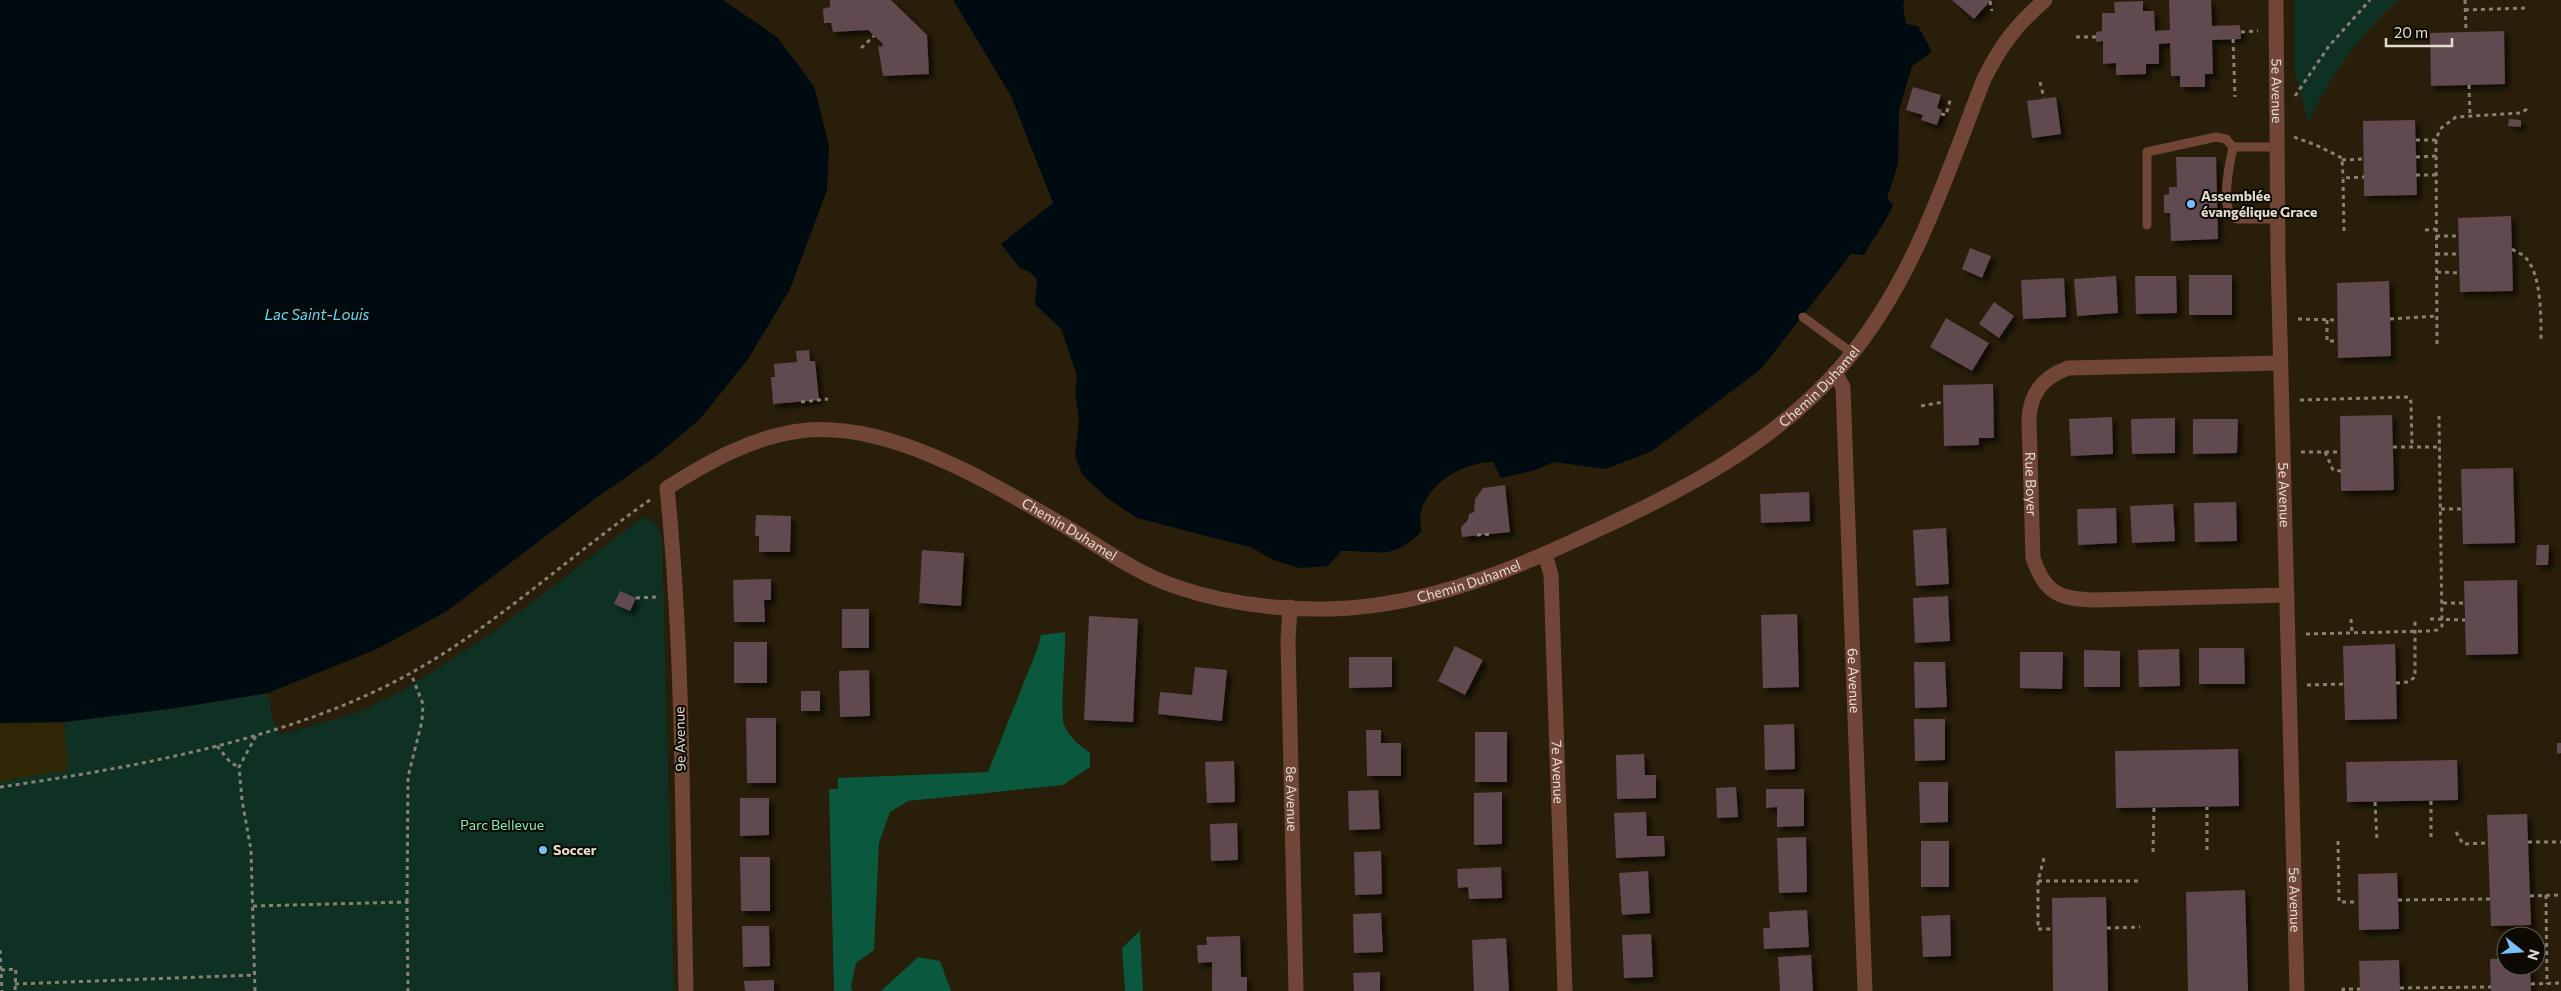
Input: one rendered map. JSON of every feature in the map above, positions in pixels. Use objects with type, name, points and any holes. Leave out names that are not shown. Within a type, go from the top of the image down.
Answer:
[{"type":"street","name":"Chemin Duhamel","points":[[668,488],[719,457],[770,437],[807,430],[839,429],[895,441],[944,462],[1029,506],[1119,559],[1159,580],[1179,588],[1218,598],[1290,607],[1355,608],[1407,600],[1468,584],[1545,554],[1667,498],[1710,473],[1772,429],[1835,373],[1852,353],[1891,298],[1915,255],[1984,79],[1996,55],[2013,30],[2045,0]]},
{"type":"street","name":"5e Avenue","points":[[2276,0],[2279,319],[2297,991]]},
{"type":"street","name":"Rue Boyer","points":[[2280,363],[2086,366],[2055,373],[2044,380],[2037,390],[2030,410],[2033,558],[2038,573],[2046,586],[2057,594],[2068,598],[2095,600],[2287,595]]},
{"type":"street","name":"6e Avenue","points":[[1835,373],[1843,387],[1865,991]]},
{"type":"street","name":"9e Avenue","points":[[668,488],[673,539],[677,635],[686,991]]},
{"type":"street","name":"7e Avenue","points":[[1545,554],[1551,575],[1565,991]]},
{"type":"street","name":"8e Avenue","points":[[1290,607],[1288,640],[1296,991]]},
{"type":"lane","points":[[2146,225],[2147,152],[2221,137],[2233,147],[2278,140]]},
{"type":"lane","points":[[2233,147],[2227,176],[2227,210],[2230,216],[2236,219],[2277,219]]},
{"type":"lane","points":[[1803,317],[1852,353]]},
{"type":"path","points":[[2294,98],[2329,46],[2370,0]]},
{"type":"path","points":[[2465,0],[2466,32]]},
{"type":"path","points":[[1990,1],[1992,11]]},
{"type":"path","points":[[2465,10],[2526,8]]},
{"type":"path","points":[[2241,32],[2266,31]]},
{"type":"path","points":[[861,48],[874,36]]},
{"type":"path","points":[[2076,37],[2096,36]]},
{"type":"path","points":[[2233,39],[2235,97]]},
{"type":"path","points":[[2040,82],[2044,98]]},
{"type":"path","points":[[2469,85],[2470,117]]},
{"type":"path","points":[[1941,114],[1946,115],[1952,97]]},
{"type":"path","points":[[2437,344],[2436,140],[2440,129],[2456,117],[2521,113],[2530,107]]},
{"type":"path","points":[[2278,140],[2302,139],[2342,158],[2344,231]]},
{"type":"path","points":[[2416,140],[2436,140]]},
{"type":"path","points":[[2416,156],[2436,156]]},
{"type":"path","points":[[2342,160],[2364,159]]},
{"type":"path","points":[[2416,175],[2436,175]]},
{"type":"path","points":[[2343,178],[2364,177]]},
{"type":"path","points":[[2425,230],[2436,229]]},
{"type":"path","points":[[2436,236],[2459,236]]},
{"type":"path","points":[[2512,249],[2526,258],[2534,275],[2541,311],[2541,341]]},
{"type":"path","points":[[2436,254],[2459,254]]},
{"type":"path","points":[[2437,272],[2460,273]]},
{"type":"path","points":[[2390,319],[2437,316]]},
{"type":"path","points":[[2279,319],[2338,320]]},
{"type":"path","points":[[2327,320],[2327,340],[2338,341]]},
{"type":"path","points":[[2282,400],[2409,397],[2411,402],[2412,447]]},
{"type":"path","points":[[801,402],[828,399]]},
{"type":"path","points":[[1921,406],[1943,402]]},
{"type":"path","points":[[2288,634],[2437,630],[2442,626],[2444,621],[2439,416]]},
{"type":"path","points":[[2393,447],[2440,447]]},
{"type":"path","points":[[2325,452],[2333,470],[2341,471]]},
{"type":"path","points":[[2283,453],[2340,452]]},
{"type":"path","points":[[0,787],[140,762],[216,746],[322,714],[410,674],[488,622],[650,500]]},
{"type":"path","points":[[2441,509],[2462,509]]},
{"type":"path","points":[[1477,535],[1492,534]]},
{"type":"path","points":[[2443,603],[2464,603]]},
{"type":"path","points":[[2351,619],[2352,633]]},
{"type":"path","points":[[2396,683],[2408,682],[2415,677],[2415,619]]},
{"type":"path","points":[[2430,619],[2444,621],[2465,620]]},
{"type":"path","points":[[408,991],[408,777],[422,721],[423,704],[410,674]]},
{"type":"path","points":[[2289,684],[2344,684]]},
{"type":"path","points":[[255,991],[251,850],[242,800],[239,767],[257,734]]},
{"type":"path","points":[[216,746],[231,763],[239,767]]},
{"type":"path","points":[[2431,801],[2431,839]]},
{"type":"path","points":[[2375,802],[2377,840]]},
{"type":"path","points":[[2207,806],[2207,850]]},
{"type":"path","points":[[2153,852],[2154,807]]},
{"type":"path","points":[[2456,832],[2463,844],[2488,843]]},
{"type":"path","points":[[2338,841],[2339,902],[2358,902]]},
{"type":"path","points":[[2528,842],[2561,842]]},
{"type":"path","points":[[2044,858],[2038,881],[2038,929],[2052,929]]},
{"type":"path","points":[[2038,881],[2140,881]]},
{"type":"path","points":[[2546,895],[2547,984]]},
{"type":"path","points":[[2530,896],[2561,895]]},
{"type":"path","points":[[2398,900],[2490,899]]},
{"type":"path","points":[[253,906],[407,902]]},
{"type":"path","points":[[2107,928],[2140,926]]},
{"type":"path","points":[[0,950],[2,991]]},
{"type":"path","points":[[1,970],[16,969],[15,991]]},
{"type":"path","points":[[16,984],[255,975]]},
{"type":"path","points":[[2531,984],[2561,983]]},
{"type":"path","points":[[2400,988],[2491,987]]},
{"type":"path","points":[[2343,991],[2343,989],[2360,989]]},
{"type":"green space","points":[[2294,0],[2399,0],[2371,27],[2347,57],[2336,72],[2308,123],[2294,67]]},
{"type":"green space","name":"Parc Bellevue","points":[[643,517],[651,520],[656,525],[662,539],[674,991],[0,991],[0,723],[64,722],[176,708],[268,693],[272,716],[280,735],[359,712],[402,691],[492,633]]},
{"type":"green space","points":[[1065,632],[1064,725],[1075,741],[1090,753],[1090,767],[1063,785],[908,801],[890,812],[879,843],[874,950],[856,963],[851,986],[852,991],[834,991],[829,789],[838,789],[838,778],[988,772],[1038,647],[1041,635]]},
{"type":"green space","points":[[1140,931],[1143,991],[1125,991],[1122,948]]},
{"type":"green space","points":[[918,957],[940,961],[951,991],[881,991]]},
{"type":"sand","points":[[64,722],[68,770],[0,782],[0,723]]},
{"type":"water","name":"Lac Saint-Louis","points":[[0,0],[723,0],[777,37],[814,86],[829,146],[827,190],[790,289],[748,359],[700,419],[655,457],[596,498],[447,611],[377,649],[268,693],[176,708],[64,722],[0,723]]},
{"type":"water","points":[[953,0],[1905,0],[1903,5],[1906,24],[1918,26],[1932,52],[1912,66],[1899,110],[1898,164],[1887,198],[1893,205],[1887,217],[1864,255],[1851,254],[1761,369],[1652,451],[1606,469],[1554,462],[1532,471],[1501,478],[1493,462],[1472,465],[1450,475],[1433,490],[1426,499],[1421,511],[1421,532],[1401,547],[1384,552],[1341,551],[1328,566],[1299,568],[1274,560],[1250,547],[1137,518],[1107,498],[1082,474],[1075,456],[1079,419],[1075,392],[1077,376],[1061,329],[1035,304],[1037,280],[1031,273],[1019,267],[1001,244],[1053,203],[1011,96]]},
{"type":"building","points":[[830,0],[891,0],[927,35],[929,74],[883,76],[878,46],[883,47],[882,43],[868,30],[833,32],[831,23],[824,23],[823,9],[830,7]]},
{"type":"building","points":[[1952,0],[1991,0],[1974,19]]},
{"type":"building","points":[[2169,0],[2211,0],[2212,26],[2240,25],[2241,39],[2212,40],[2213,74],[2205,74],[2205,87],[2180,87],[2180,76],[2171,76],[2170,43],[2159,44],[2159,64],[2146,64],[2146,74],[2116,75],[2116,63],[2103,64],[2103,41],[2096,42],[2096,32],[2102,31],[2102,13],[2115,13],[2114,2],[2143,1],[2143,11],[2154,11],[2155,31],[2170,30]]},
{"type":"building","points":[[2504,31],[2505,84],[2431,86],[2430,33]]},
{"type":"building","points":[[1913,87],[1941,95],[1937,108],[1942,110],[1937,125],[1921,120],[1923,115],[1906,110]]},
{"type":"building","points":[[2056,97],[2061,134],[2032,138],[2027,101]]},
{"type":"building","points":[[2509,119],[2521,120],[2521,127],[2508,126]]},
{"type":"building","points":[[2415,120],[2417,195],[2364,196],[2363,121]]},
{"type":"building","name":"Assemblée évangélique Grace","points":[[2176,157],[2216,157],[2218,239],[2171,241],[2170,213],[2164,213],[2164,195],[2169,194],[2169,187],[2177,187]]},
{"type":"building","points":[[2511,216],[2513,291],[2460,292],[2458,218]]},
{"type":"building","points":[[1970,248],[1991,256],[1982,278],[1962,269]]},
{"type":"building","points":[[2189,275],[2232,275],[2232,315],[2189,315]]},
{"type":"building","points":[[2116,276],[2118,313],[2077,316],[2074,279]]},
{"type":"building","points":[[2135,276],[2176,276],[2177,313],[2136,314]]},
{"type":"building","points":[[2064,278],[2066,317],[2023,319],[2021,280]]},
{"type":"building","points":[[2389,281],[2391,356],[2338,358],[2337,283]]},
{"type":"building","points":[[1994,302],[2014,316],[1999,338],[1979,324]]},
{"type":"building","points":[[1946,318],[1989,343],[1972,371],[1930,347]]},
{"type":"building","points":[[809,350],[810,361],[815,361],[819,400],[773,404],[771,377],[775,377],[774,364],[797,362],[796,351]]},
{"type":"building","points":[[1993,384],[1994,438],[1979,438],[1979,445],[1944,446],[1943,385]]},
{"type":"building","points":[[2392,415],[2394,490],[2341,491],[2340,416]]},
{"type":"building","points":[[2112,417],[2113,454],[2071,456],[2069,419]]},
{"type":"building","points":[[2175,418],[2175,453],[2132,454],[2131,419]]},
{"type":"building","points":[[2193,419],[2238,419],[2237,453],[2193,454]]},
{"type":"building","points":[[2513,468],[2515,543],[2463,544],[2461,469]]},
{"type":"building","points":[[1505,485],[1510,532],[1462,537],[1461,527],[1468,520],[1469,514],[1474,512],[1475,499],[1483,488]]},
{"type":"building","points":[[1809,492],[1810,521],[1761,523],[1760,494]]},
{"type":"building","points":[[2236,502],[2237,541],[2195,542],[2194,503]]},
{"type":"building","points":[[2173,504],[2175,541],[2132,543],[2130,506]]},
{"type":"building","points":[[2116,508],[2117,543],[2078,545],[2077,509]]},
{"type":"building","points":[[756,515],[791,516],[790,552],[759,552],[759,536],[755,536]]},
{"type":"building","points":[[1946,528],[1949,584],[1916,586],[1913,530]]},
{"type":"building","points":[[2537,545],[2549,545],[2548,565],[2536,565]]},
{"type":"building","points":[[922,550],[964,553],[961,606],[919,603]]},
{"type":"building","points":[[771,579],[771,600],[764,600],[765,622],[734,622],[733,580]]},
{"type":"building","points":[[2517,580],[2518,654],[2466,655],[2464,581]]},
{"type":"building","points":[[620,591],[636,598],[630,611],[614,604]]},
{"type":"building","points":[[1948,596],[1950,641],[1915,643],[1913,598]]},
{"type":"building","points":[[842,609],[869,609],[869,648],[842,648]]},
{"type":"building","points":[[1797,614],[1799,687],[1763,688],[1761,615]]},
{"type":"building","points":[[1089,616],[1138,619],[1133,722],[1084,720]]},
{"type":"building","points":[[734,642],[767,642],[767,683],[734,683]]},
{"type":"building","points":[[2395,644],[2397,719],[2345,720],[2343,646]]},
{"type":"building","points":[[1455,646],[1483,660],[1465,695],[1438,681]]},
{"type":"building","points":[[2199,648],[2244,648],[2245,684],[2199,684]]},
{"type":"building","points":[[2179,649],[2180,686],[2139,687],[2138,650]]},
{"type":"building","points":[[2084,650],[2120,651],[2120,687],[2084,687]]},
{"type":"building","points":[[2020,652],[2063,652],[2062,689],[2020,688]]},
{"type":"building","points":[[1349,657],[1392,657],[1392,687],[1349,688]]},
{"type":"building","points":[[1914,662],[1945,662],[1947,707],[1915,708]]},
{"type":"building","points":[[1195,667],[1227,670],[1222,721],[1158,714],[1160,692],[1192,695]]},
{"type":"building","points":[[869,670],[870,716],[840,717],[839,671]]},
{"type":"building","points":[[801,691],[820,691],[820,711],[801,711]]},
{"type":"building","points":[[746,718],[776,718],[776,783],[747,783]]},
{"type":"building","points":[[1914,719],[1945,719],[1945,760],[1915,761]]},
{"type":"building","points":[[1794,724],[1795,769],[1765,770],[1764,725]]},
{"type":"building","points":[[1366,730],[1381,730],[1381,743],[1401,743],[1401,776],[1367,776]]},
{"type":"building","points":[[1475,732],[1507,732],[1507,782],[1475,782]]},
{"type":"building","points":[[2557,743],[2561,743],[2561,753],[2557,754]]},
{"type":"building","points":[[2238,749],[2239,806],[2116,808],[2115,751]]},
{"type":"building","points":[[1644,754],[1645,775],[1656,775],[1656,798],[1617,799],[1616,755]]},
{"type":"building","points":[[2457,760],[2458,800],[2347,802],[2346,762]]},
{"type":"building","points":[[1234,761],[1235,802],[1207,803],[1205,762]]},
{"type":"building","points":[[1919,782],[1948,782],[1948,822],[1920,823]]},
{"type":"building","points":[[1736,787],[1738,817],[1717,818],[1716,788]]},
{"type":"building","points":[[1766,789],[1804,789],[1804,826],[1777,827],[1777,807],[1766,808]]},
{"type":"building","points":[[1378,790],[1380,829],[1349,830],[1348,791]]},
{"type":"building","points":[[1502,792],[1502,844],[1474,845],[1474,793]]},
{"type":"building","points":[[740,798],[769,798],[769,835],[740,836]]},
{"type":"building","points":[[1646,812],[1647,836],[1664,836],[1665,856],[1616,858],[1614,813]]},
{"type":"building","points":[[2527,814],[2531,925],[2491,926],[2487,815]]},
{"type":"building","points":[[1237,823],[1238,860],[1211,861],[1210,824]]},
{"type":"building","points":[[1806,837],[1807,892],[1779,893],[1777,838]]},
{"type":"building","points":[[1921,841],[1949,841],[1949,887],[1921,887]]},
{"type":"building","points":[[1381,851],[1382,894],[1355,895],[1354,852]]},
{"type":"building","points":[[740,857],[770,857],[770,911],[741,911]]},
{"type":"building","points":[[1501,867],[1502,898],[1469,899],[1468,887],[1458,888],[1457,869]]},
{"type":"building","points":[[1648,871],[1650,913],[1622,915],[1619,873]]},
{"type":"building","points":[[2397,873],[2399,929],[2359,930],[2358,874]]},
{"type":"building","points":[[2245,890],[2248,991],[2188,991],[2186,892]]},
{"type":"building","points":[[2106,897],[2108,991],[2053,991],[2052,898]]},
{"type":"building","points":[[1807,910],[1809,947],[1764,949],[1763,928],[1770,928],[1769,912]]},
{"type":"building","points":[[1381,913],[1383,952],[1354,953],[1353,914]]},
{"type":"building","points":[[1950,915],[1951,956],[1923,957],[1921,916]]},
{"type":"building","points":[[742,926],[769,926],[770,966],[743,967]]},
{"type":"building","points":[[1651,934],[1653,977],[1624,978],[1622,935]]},
{"type":"building","points":[[1240,936],[1241,977],[1247,977],[1247,991],[1212,991],[1212,962],[1198,963],[1197,945],[1207,945],[1206,937]]},
{"type":"building","points":[[1506,938],[1509,991],[1474,991],[1472,940]]},
{"type":"building","points":[[1811,955],[1813,991],[1780,991],[1778,957]]},
{"type":"building","points":[[2490,959],[2496,959],[2496,976],[2530,976],[2531,991],[2491,991]]},
{"type":"building","points":[[2399,960],[2400,991],[2360,991],[2359,961]]},
{"type":"building","points":[[1380,972],[1380,991],[1354,991],[1353,973]]},
{"type":"building","points":[[774,980],[774,991],[745,991],[744,981]]},
{"type":"place","name":"Assemblée évangélique Grace","points":[[2191,204]]},
{"type":"place","name":"Soccer","points":[[543,850]]}]
